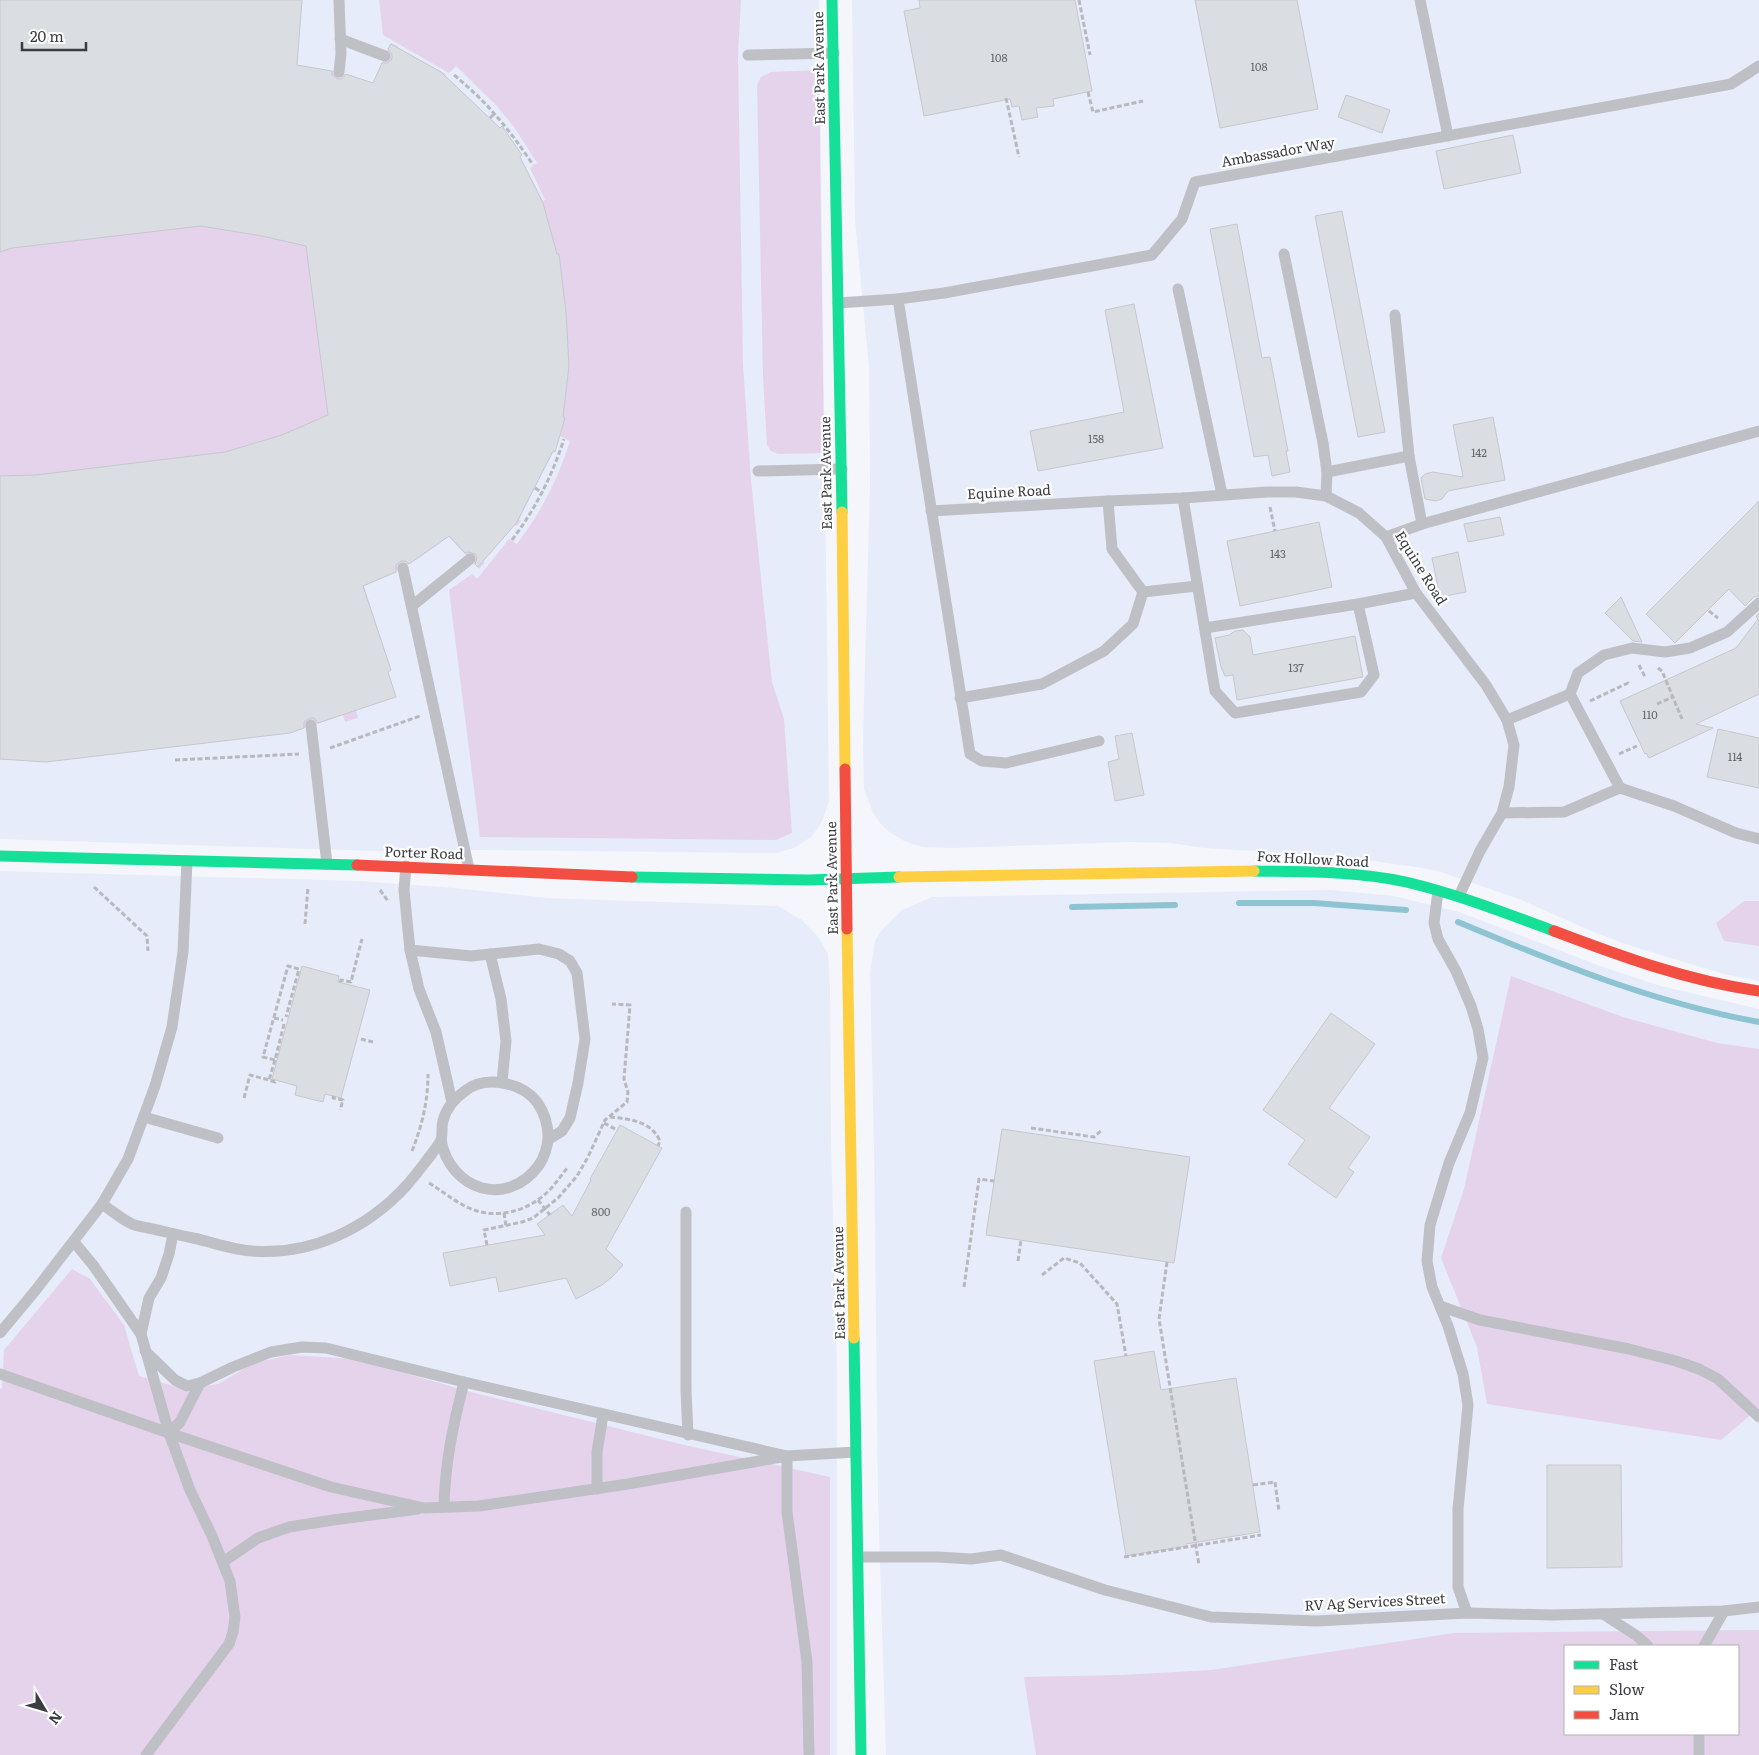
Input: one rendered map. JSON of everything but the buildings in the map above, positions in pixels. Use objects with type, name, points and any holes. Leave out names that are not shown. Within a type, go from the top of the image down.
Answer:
[{"type":"main road","name":"East Park Avenue","points":[[832,0],[842,469],[843,675],[848,879],[861,1755]]},
{"type":"main road","name":"Porter Road","points":[[0,856],[406,866],[554,874],[708,879],[848,879]]},
{"type":"main road","name":"Fox Hollow Road","points":[[848,879],[1232,870],[1322,872],[1375,877],[1405,882],[1459,896],[1631,960],[1736,988],[1759,991]]},
{"type":"lane","points":[[339,0],[339,72]]},
{"type":"lane","points":[[1420,0],[1448,136]]},
{"type":"lane","points":[[340,39],[385,56]]},
{"type":"lane","points":[[748,55],[834,53]]},
{"type":"lane","name":"Ambassador Way","points":[[838,303],[898,300],[962,291],[1152,256],[1182,219],[1195,182],[1731,84],[1759,66]]},
{"type":"lane","points":[[1284,254],[1323,443],[1327,472],[1326,496]]},
{"type":"lane","points":[[1178,289],[1222,494]]},
{"type":"lane","points":[[898,300],[970,754],[982,761],[1006,763],[1099,741]]},
{"type":"lane","points":[[1395,314],[1409,456],[1422,524]]},
{"type":"lane","points":[[1386,537],[1422,524],[1759,431]]},
{"type":"lane","points":[[1327,472],[1409,456]]},
{"type":"lane","points":[[758,471],[842,469]]},
{"type":"lane","name":"Equine Road","points":[[931,511],[1183,498],[1222,494],[1296,492],[1326,496],[1359,513],[1386,537],[1416,593],[1486,685],[1507,720],[1514,745],[1509,787],[1502,813],[1480,851],[1459,896]]},
{"type":"lane","points":[[1183,498],[1215,691],[1235,713],[1361,692],[1374,675],[1358,604]]},
{"type":"lane","points":[[1108,501],[1112,549],[1143,592]]},
{"type":"lane","points":[[412,606],[470,559]]},
{"type":"lane","points":[[403,568],[469,869]]},
{"type":"lane","points":[[1143,592],[1197,586]]},
{"type":"lane","points":[[960,698],[1042,684],[1104,651],[1133,624],[1143,592]]},
{"type":"lane","points":[[1205,628],[1416,593]]},
{"type":"lane","points":[[1507,720],[1570,694],[1578,673],[1604,655],[1632,648],[1665,652],[1690,648],[1727,632],[1759,603]]},
{"type":"lane","points":[[1570,694],[1620,788]]},
{"type":"lane","points":[[311,725],[327,865]]},
{"type":"lane","points":[[1502,813],[1564,812],[1620,788],[1674,806],[1736,834],[1759,839]]},
{"type":"lane","points":[[0,1333],[74,1242],[102,1204],[128,1159],[144,1117],[172,1027],[183,952],[187,861]]},
{"type":"lane","points":[[406,866],[404,890],[410,950],[419,989],[436,1032],[452,1102]]},
{"type":"lane","points":[[1438,890],[1434,923],[1438,939],[1456,971],[1471,1006],[1478,1029],[1483,1058],[1470,1113],[1449,1163],[1430,1225],[1427,1261],[1432,1287],[1463,1374],[1468,1405],[1458,1519],[1458,1587],[1467,1613]]},
{"type":"lane","points":[[410,950],[471,956],[539,949],[559,954],[570,961],[577,973],[585,1039],[570,1118],[562,1131],[548,1139]]},
{"type":"lane","points":[[490,954],[501,999],[506,1040],[502,1082]]},
{"type":"lane","points":[[502,1082],[523,1090],[536,1102],[546,1120],[548,1139],[543,1160],[532,1175],[518,1185],[496,1190],[477,1187],[455,1172],[443,1153],[441,1140],[442,1121],[452,1102],[466,1090],[485,1083],[502,1082]]},
{"type":"lane","points":[[144,1117],[218,1138]]},
{"type":"lane","points":[[102,1204],[131,1224],[252,1251],[287,1250],[320,1243],[352,1230],[375,1215],[406,1185],[441,1140]]},
{"type":"lane","points":[[686,1212],[686,1391],[688,1435]]},
{"type":"lane","points":[[146,1755],[229,1644],[235,1617],[230,1581],[190,1490],[169,1433],[141,1334],[149,1298],[161,1278],[173,1234]]},
{"type":"lane","points":[[74,1242],[94,1265],[141,1334]]},
{"type":"lane","points":[[1440,1306],[1480,1320],[1629,1349],[1691,1366],[1718,1379],[1759,1417]]},
{"type":"lane","points":[[144,1350],[175,1380],[187,1386],[200,1384],[233,1367],[271,1352],[302,1347],[326,1348],[688,1435],[787,1456]]},
{"type":"lane","points":[[0,1374],[331,1487],[424,1508]]},
{"type":"lane","points":[[444,1507],[445,1478],[450,1439],[464,1382]]},
{"type":"lane","points":[[169,1433],[180,1422],[200,1384]]},
{"type":"lane","points":[[597,1489],[597,1452],[603,1415]]},
{"type":"lane","points":[[223,1562],[258,1538],[289,1527],[424,1508],[479,1506],[597,1489],[787,1456],[856,1452]]},
{"type":"lane","points":[[787,1456],[787,1512],[807,1662],[809,1755]]},
{"type":"lane","name":"RV Ag Services Street","points":[[858,1557],[971,1559],[1001,1555],[1105,1590],[1211,1617],[1317,1621],[1467,1613],[1603,1614],[1724,1611],[1759,1607]]},
{"type":"lane","points":[[1705,1645],[1724,1611]]},
{"type":"lane","points":[[1603,1614],[1637,1636],[1647,1645]]},
{"type":"lane","points":[[1699,1735],[1699,1755]]},
{"type":"path","points":[[1079,0],[1082,25],[1090,55]]},
{"type":"path","points":[[454,75],[474,91],[495,113],[514,136],[533,165]]},
{"type":"path","points":[[1088,92],[1093,112],[1143,101]]},
{"type":"path","points":[[1006,98],[1018,157]]},
{"type":"path","points":[[490,118],[495,113]]},
{"type":"path","points":[[512,540],[529,518],[544,493],[556,466],[564,438]]},
{"type":"path","points":[[535,488],[544,493]]},
{"type":"path","points":[[1267,492],[1275,531]]},
{"type":"path","points":[[1656,666],[1662,671],[1682,719]]},
{"type":"path","points":[[1640,667],[1645,678]]},
{"type":"path","points":[[1577,708],[1628,683],[1629,685]]},
{"type":"path","points":[[1657,704],[1673,697]]},
{"type":"path","points":[[175,760],[315,754],[435,711]]},
{"type":"path","points":[[305,924],[309,884]]},
{"type":"path","points":[[94,887],[147,936],[148,951]]},
{"type":"path","points":[[340,982],[341,980],[351,982],[362,938]]},
{"type":"path","points":[[275,1060],[264,1057],[288,966],[299,969],[286,1017]]},
{"type":"path","points":[[487,1245],[484,1230],[527,1220],[558,1198],[577,1176],[604,1122],[624,1106],[628,1097],[624,1079],[630,1006],[612,1004]]},
{"type":"path","points":[[269,1080],[272,1075],[284,1022],[274,1018]]},
{"type":"path","points":[[361,1039],[373,1042]]},
{"type":"path","points":[[244,1098],[250,1075],[275,1082],[276,1080]]},
{"type":"path","points":[[334,1096],[334,1098],[342,1100],[340,1110]]},
{"type":"path","points":[[609,1117],[633,1120],[650,1127],[660,1141],[658,1146]]},
{"type":"path","points":[[604,1122],[617,1130]]},
{"type":"path","points":[[1032,1128],[1094,1137],[1102,1130]]},
{"type":"path","points":[[964,1287],[979,1179],[994,1182]]},
{"type":"path","points":[[538,1200],[550,1215]]},
{"type":"path","points":[[504,1213],[506,1226]]},
{"type":"path","points":[[1018,1261],[1021,1240]]},
{"type":"path","points":[[1042,1275],[1064,1258],[1080,1263],[1117,1304],[1126,1356]]},
{"type":"path","points":[[1167,1262],[1159,1319],[1199,1565]]},
{"type":"path","points":[[1253,1485],[1275,1482],[1279,1511]]},
{"type":"path","points":[[1124,1557],[1262,1535]]},
{"type":"shaded area","points":[[0,0],[819,0],[829,801],[821,824],[811,837],[794,848],[776,853],[483,850],[377,851],[0,839]]},
{"type":"shaded area","points":[[0,0],[302,0],[297,65],[339,72],[372,84],[391,43],[398,46],[397,48],[446,74],[445,76],[500,128],[502,126],[506,131],[504,133],[522,155],[520,157],[543,201],[545,200],[530,168],[537,163],[514,127],[496,105],[456,66],[449,73],[383,35],[379,0],[741,0],[738,54],[743,365],[751,480],[764,607],[772,682],[784,719],[792,833],[776,840],[480,837],[449,590],[472,574],[477,579],[509,539],[517,544],[526,532],[548,495],[570,441],[560,436],[563,425],[555,445],[557,446],[555,452],[553,452],[519,519],[521,521],[517,526],[515,525],[483,561],[485,563],[479,569],[448,536],[408,565],[364,586],[391,670],[388,672],[396,696],[356,710],[358,718],[345,722],[343,715],[290,733],[46,762],[0,759]]},
{"type":"shaded area","points":[[852,0],[1759,0],[1759,981],[1724,974],[1631,946],[1596,933],[1519,899],[1438,871],[1416,867],[1337,856],[1205,848],[1170,843],[1130,842],[952,848],[922,847],[904,841],[888,831],[880,823],[873,813],[864,789],[863,739],[870,483],[869,368],[855,219]]},
{"type":"shaded area","points":[[819,70],[824,453],[778,454],[771,451],[767,445],[763,377],[757,85],[761,77],[771,72]]},
{"type":"shaded area","points":[[0,871],[359,881],[455,888],[547,898],[778,906],[802,920],[819,938],[828,954],[830,989],[831,1141],[837,1370],[837,1755],[0,1755]]},
{"type":"shaded area","points":[[1330,890],[1394,896],[1459,912],[1603,967],[1661,986],[1759,1009],[1759,1755],[886,1755],[878,1498],[870,973],[875,941],[881,931],[902,910],[932,897]]},
{"type":"shaded area","points":[[1744,901],[1759,901],[1759,946],[1724,941],[1716,923]]},
{"type":"shaded area","points":[[1511,976],[1623,1017],[1717,1043],[1759,1049],[1759,1408],[1721,1440],[1487,1404],[1477,1347],[1441,1258],[1464,1189]]},
{"type":"shaded area","points":[[72,1269],[90,1279],[124,1325],[139,1376],[185,1389],[218,1384],[254,1363],[290,1355],[356,1359],[471,1392],[680,1444],[830,1477],[830,1755],[0,1755],[0,1389],[2,1388],[4,1350]]},
{"type":"shaded area","points":[[1759,1630],[1759,1755],[1036,1755],[1024,1677],[1121,1675],[1211,1670],[1454,1633]]},
{"type":"waterway","points":[[1239,903],[1314,903],[1406,910]]},
{"type":"waterway","points":[[1072,907],[1175,905]]},
{"type":"waterway","points":[[1458,922],[1569,967],[1643,993],[1720,1014],[1759,1022]]},
{"type":"traffic: fast","points":[[832,0],[842,512]]},
{"type":"traffic: fast","points":[[0,856],[357,865]]},
{"type":"traffic: fast","points":[[1254,871],[1311,872],[1387,878],[1462,898],[1554,931]]},
{"type":"traffic: fast","points":[[632,877],[808,880],[899,877]]},
{"type":"traffic: fast","points":[[854,1338],[861,1755]]},
{"type":"traffic: slow","points":[[842,512],[845,769]]},
{"type":"traffic: slow","points":[[899,877],[1254,871]]},
{"type":"traffic: slow","points":[[847,929],[854,1338]]},
{"type":"traffic: jam","points":[[845,769],[847,929]]},
{"type":"traffic: jam","points":[[357,865],[632,877]]},
{"type":"traffic: jam","points":[[1554,931],[1680,974],[1733,987],[1759,991]]}]
